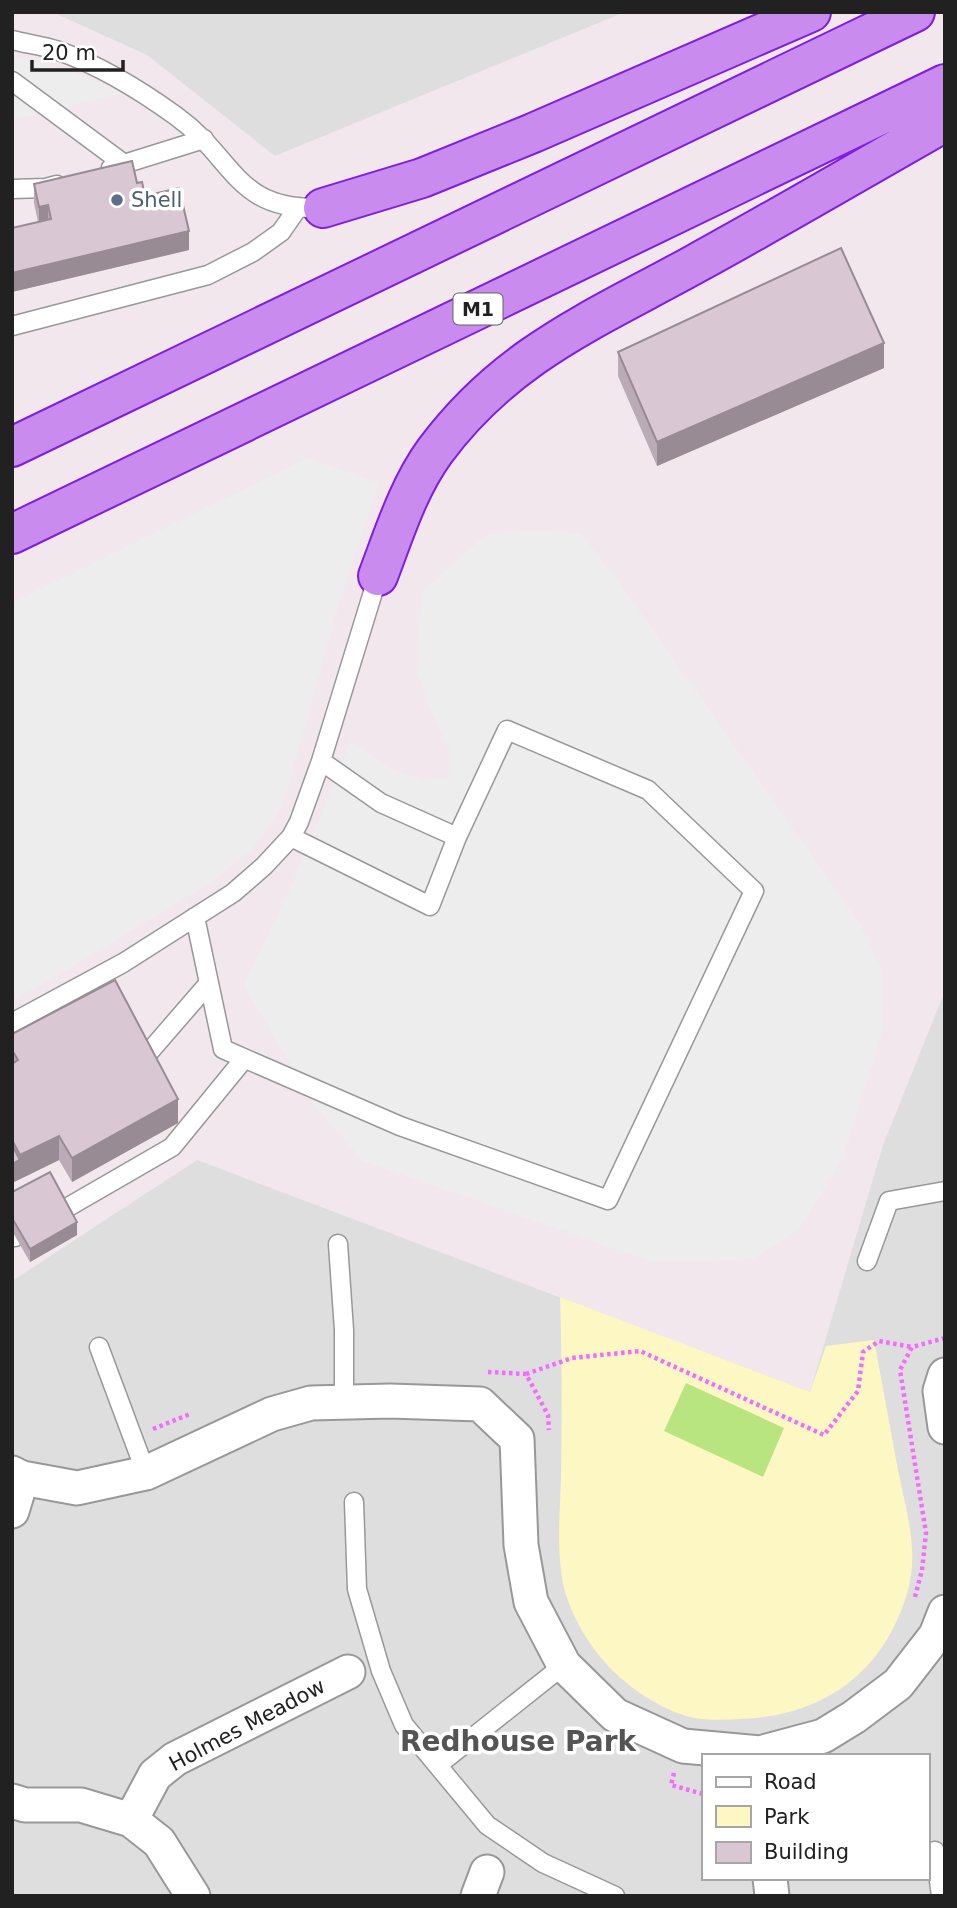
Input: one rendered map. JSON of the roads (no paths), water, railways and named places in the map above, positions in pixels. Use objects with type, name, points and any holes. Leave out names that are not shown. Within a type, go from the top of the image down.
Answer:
[{"type":"highway","points":[[310,209],[422,178],[533,133],[811,12]]},
{"type":"highway","points":[[12,447],[915,12]]},
{"type":"highway","name":"M1","points":[[12,534],[945,84]]},
{"type":"highway","points":[[378,576],[404,509],[427,463],[453,428],[508,372],[604,311],[694,265],[945,122]]},
{"type":"street","points":[[945,1376],[940,1391],[945,1427]]},
{"type":"street","points":[[12,1511],[17,1475],[76,1488],[146,1473],[272,1413],[311,1404],[390,1401],[480,1404],[517,1439],[521,1545],[531,1602],[564,1665],[615,1716],[682,1746],[761,1754],[822,1736],[854,1717],[898,1684],[942,1629]]},
{"type":"street","name":"Holmes Meadow","points":[[131,1820],[155,1775],[174,1759],[348,1672]]},
{"type":"street","points":[[12,1801],[25,1805],[81,1805],[131,1820],[159,1842],[193,1896]]},
{"type":"lane","points":[[12,40],[58,51],[108,72],[179,118],[204,139],[243,186],[262,198],[310,209]]},
{"type":"lane","points":[[12,81],[124,164]]},
{"type":"lane","points":[[98,172],[204,139]]},
{"type":"lane","points":[[12,189],[46,188],[72,180]]},
{"type":"lane","points":[[12,326],[208,275],[253,253],[310,209]]},
{"type":"lane","points":[[12,1023],[123,963],[233,893],[291,837],[321,761],[378,576]]},
{"type":"lane","points":[[195,917],[223,1049],[400,1126],[608,1200],[754,891],[648,790],[507,730],[457,837],[429,906],[291,837]]},
{"type":"lane","points":[[321,761],[381,803],[457,837]]},
{"type":"lane","points":[[144,1058],[209,983]]},
{"type":"lane","points":[[63,1210],[172,1147],[244,1059]]},
{"type":"lane","points":[[867,1261],[889,1202],[945,1191]]},
{"type":"lane","points":[[338,1244],[344,1330],[344,1402]]},
{"type":"lane","points":[[99,1347],[146,1473]]},
{"type":"lane","points":[[354,1502],[357,1589],[381,1671],[404,1725],[487,1825],[543,1863],[615,1896]]},
{"type":"lane","points":[[438,1765],[564,1665]]},
{"type":"lane","points":[[936,1851],[941,1896]]},
{"type":"place","name":"Shell","points":[[117,200]]},
{"type":"district","name":"Redhouse Park","points":[[518,1741]]}]
